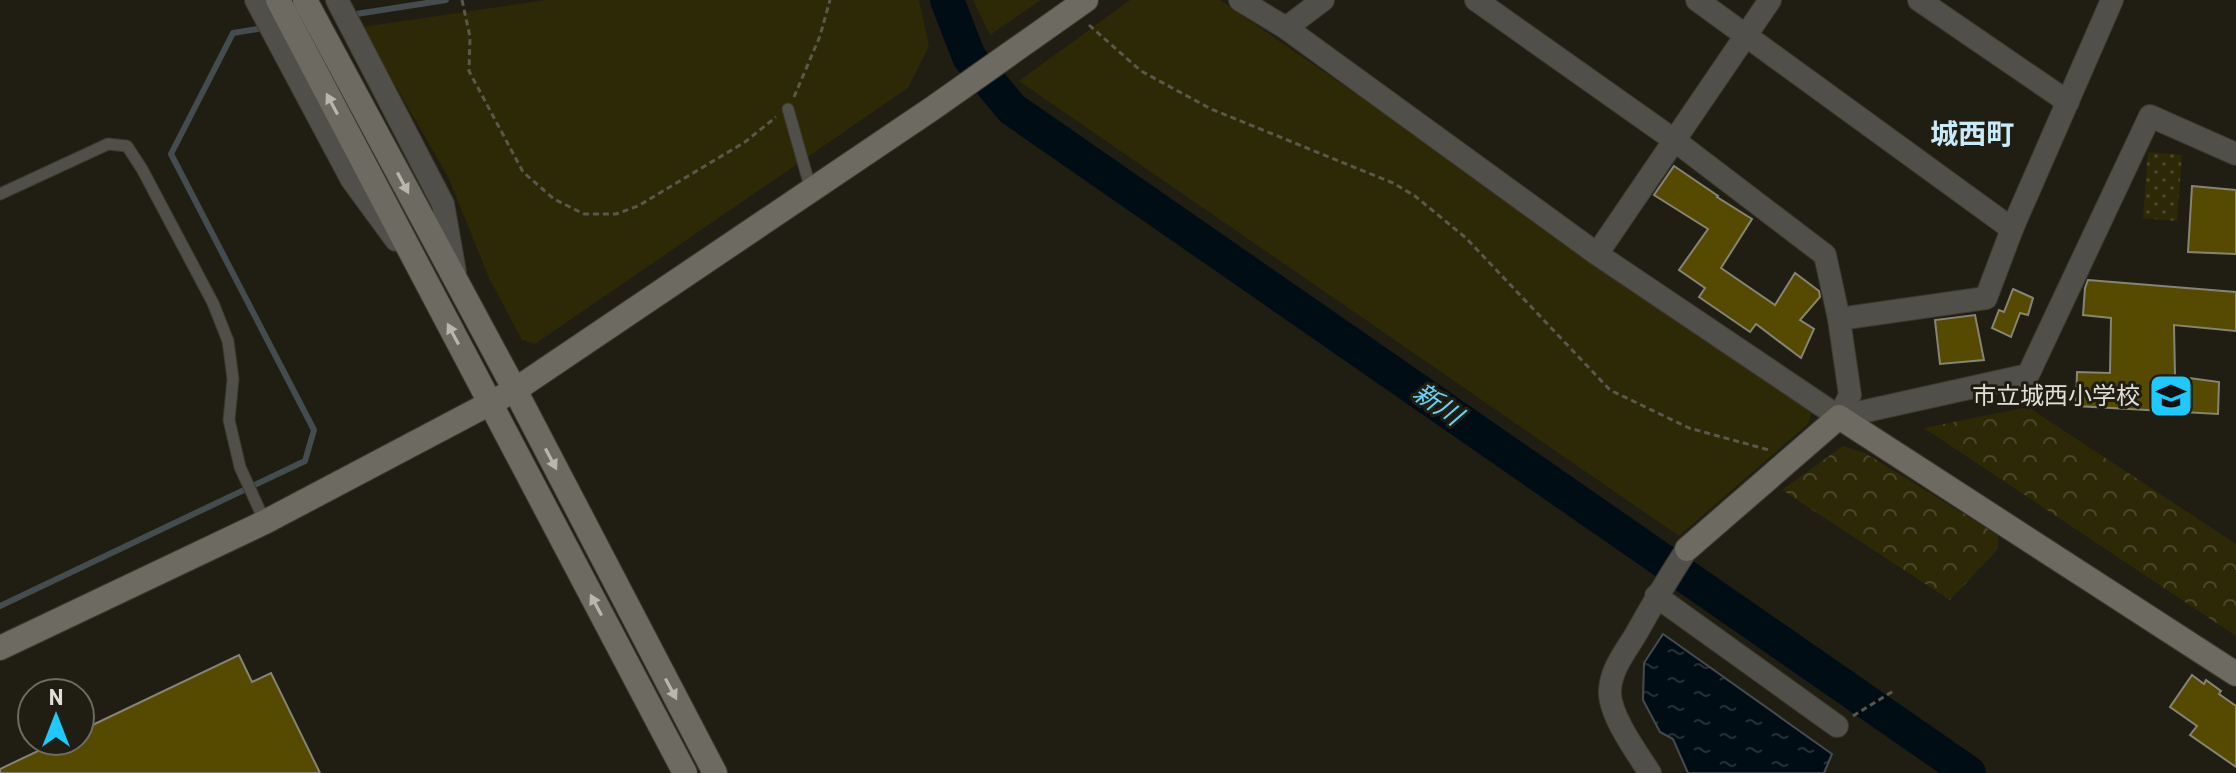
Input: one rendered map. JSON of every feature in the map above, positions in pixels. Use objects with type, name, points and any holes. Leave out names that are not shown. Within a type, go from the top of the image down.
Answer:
[{"type":"street","points":[[305,0],[515,390],[715,773]]},
{"type":"street","points":[[1240,0],[1286,28],[1597,254],[1839,417],[2236,674]]},
{"type":"street","points":[[1286,28],[1323,0]]},
{"type":"street","points":[[1476,0],[1674,140],[1825,255],[1839,319],[1850,395],[1839,417],[1687,549],[1656,596],[1616,668],[1610,691],[1613,706],[1650,773]]},
{"type":"street","points":[[1697,0],[2012,229]]},
{"type":"street","points":[[1597,254],[1770,0]]},
{"type":"street","points":[[1919,0],[2068,102]]},
{"type":"street","points":[[1839,319],[1986,298],[2012,229],[2112,0]]},
{"type":"street","points":[[338,2],[443,204],[456,281]]},
{"type":"street","points":[[266,5],[425,280],[685,773]]},
{"type":"street","points":[[0,648],[265,522],[515,390],[933,108],[1079,5]]},
{"type":"street","points":[[1839,417],[2028,375],[2150,116],[2236,154]]},
{"type":"street","points":[[1656,596],[1837,726]]},
{"type":"lane","points":[[788,109],[811,190]]},
{"type":"lane","points":[[0,194],[108,144],[127,146],[213,303],[228,341],[233,379],[229,420],[240,467],[265,522]]},
{"type":"path","points":[[462,0],[470,37],[469,71],[523,172],[554,199],[584,214],[616,214],[638,206],[745,142],[788,109],[820,36],[830,0]]},
{"type":"path","points":[[1079,5],[1141,71],[1199,103],[1393,183],[1415,196],[1466,238],[1610,390],[1689,428],[1793,456]]},
{"type":"path","points":[[1837,726],[1895,690]]},
{"type":"green space","points":[[546,0],[919,0],[929,46],[908,88],[535,344],[522,340],[489,278],[449,179],[362,27]]},
{"type":"green space","points":[[973,0],[1041,0],[990,35]]},
{"type":"green space","points":[[1130,0],[1220,0],[1813,409],[1808,424],[1679,536],[1019,81]]},
{"type":"green space","points":[[2148,152],[2182,155],[2177,221],[2143,218]]},
{"type":"green space","points":[[2028,407],[2236,544],[2236,636],[1924,428]]},
{"type":"green space","points":[[1843,446],[1865,453],[1998,535],[1998,549],[1950,600],[1782,490]]},
{"type":"water","points":[[1663,634],[1832,754],[1824,773],[1688,773],[1673,739],[1660,732],[1643,700],[1644,663]]},
{"type":"building","points":[[1674,166],[1752,219],[1721,268],[1775,305],[1795,273],[1819,291],[1820,297],[1800,320],[1814,329],[1801,358],[1756,324],[1750,332],[1699,297],[1705,288],[1679,270],[1708,229],[1654,195]]},
{"type":"building","points":[[2192,186],[2236,190],[2236,254],[2188,252]]},
{"type":"building","points":[[2088,280],[2236,292],[2236,331],[2174,325],[2175,376],[2219,382],[2218,414],[2076,406],[2077,372],[2110,373],[2111,318],[2083,315]]},
{"type":"building","points":[[2013,289],[2033,298],[2028,315],[2020,313],[2011,337],[1992,328],[1999,310],[2004,312]]},
{"type":"building","points":[[1975,315],[1984,360],[1940,364],[1935,320]]},
{"type":"building","points":[[239,655],[252,682],[271,673],[320,773],[0,773],[0,769],[25,757],[96,757],[96,723]]},
{"type":"building","points":[[2192,675],[2204,684],[2206,680],[2236,706],[2236,767],[2190,735],[2197,726],[2170,707]]},
{"type":"waterway","points":[[350,15],[446,0]]},
{"type":"waterway","name":"新川","points":[[947,0],[969,57],[1012,109],[1969,773]]},
{"type":"waterway","points":[[0,606],[305,461],[314,430],[171,154],[233,33],[264,28]]},
{"type":"place","name":"市立城西小学校","points":[[2171,396]]},
{"type":"district","name":"城西町","points":[[1972,134]]}]
